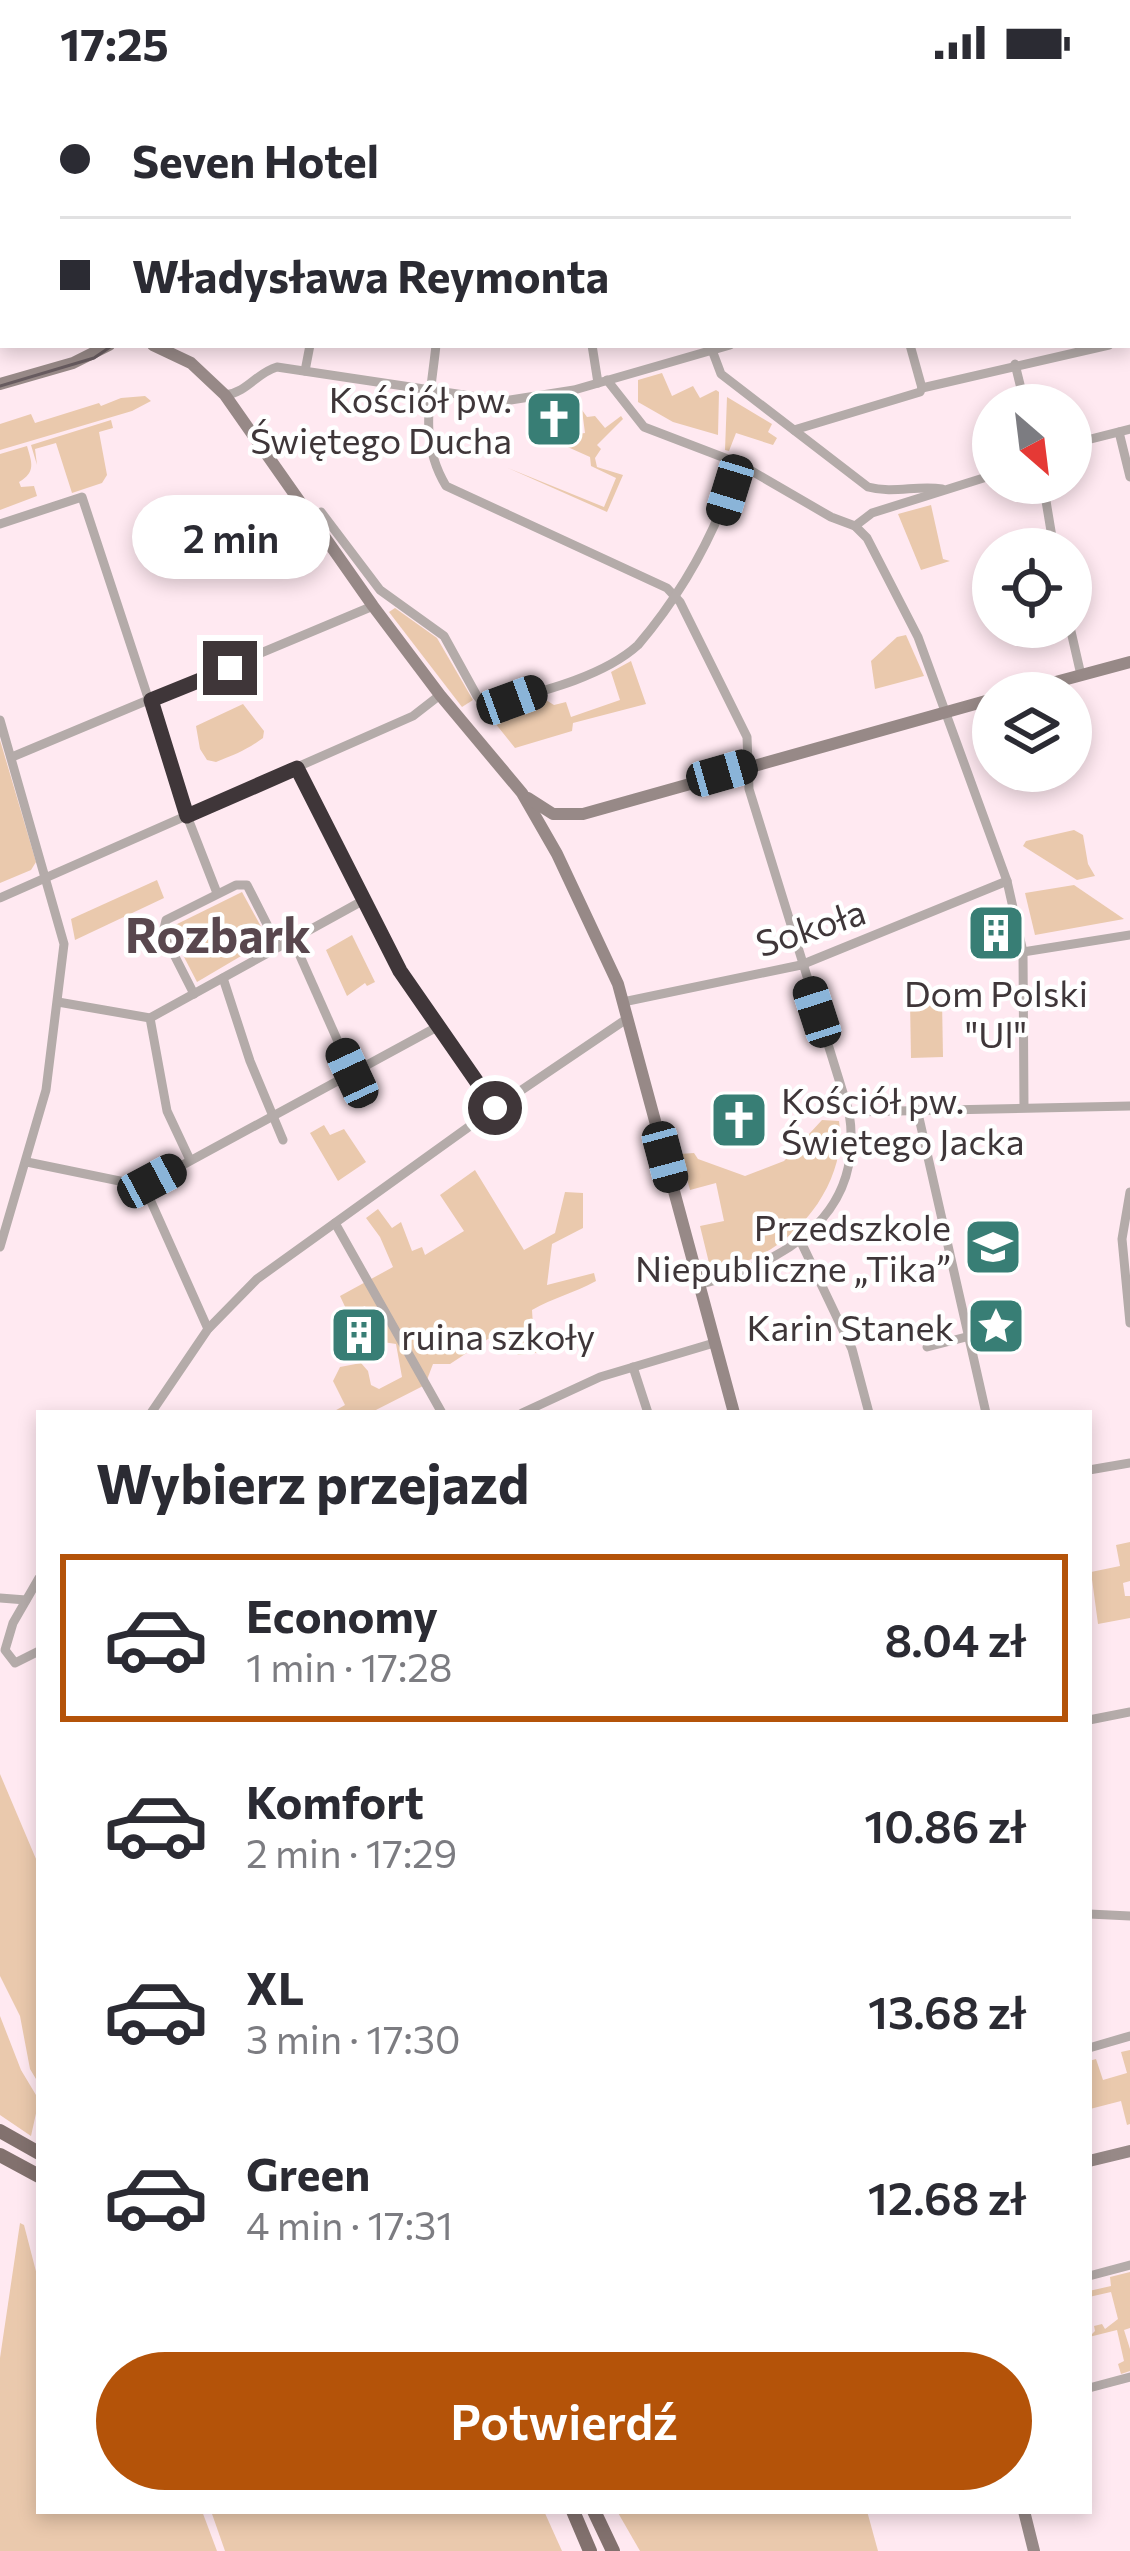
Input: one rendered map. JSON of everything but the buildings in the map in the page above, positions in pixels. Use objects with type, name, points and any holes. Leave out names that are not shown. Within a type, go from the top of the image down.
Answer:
[{"type":"main road","points":[[0,384],[73,363],[103,348]]},
{"type":"main road","points":[[160,348],[190,364],[225,395],[373,607],[522,793],[601,941],[623,1002],[733,1410]]},
{"type":"main road","points":[[1092,672],[1130,662]]},
{"type":"main road","points":[[522,793],[549,813],[576,815],[972,704]]},
{"type":"main road","points":[[0,2131],[36,2151]]},
{"type":"main road","points":[[1092,2160],[1130,2151]]},
{"type":"main road","points":[[0,2155],[36,2174]]},
{"type":"main road","points":[[573,2514],[590,2551]]},
{"type":"main road","points":[[595,2514],[613,2551]]},
{"type":"main road","points":[[1025,2514],[1034,2551]]},
{"type":"street","points":[[305,370],[309,348]]},
{"type":"street","points":[[436,348],[426,433],[431,457],[446,486],[675,595],[747,737],[749,792],[849,1112],[851,1137],[847,1172],[834,1200],[801,1242],[752,1270],[698,1285]]},
{"type":"street","points":[[593,348],[603,381],[644,427],[739,464],[855,526],[867,538],[897,592],[947,711],[1007,880],[1023,952],[1024,1107]]},
{"type":"street","points":[[225,395],[244,391],[267,370],[305,370],[504,401],[603,381],[698,349],[719,348]]},
{"type":"street","points":[[911,348],[922,388]]},
{"type":"street","points":[[794,430],[922,388],[1094,348]]},
{"type":"street","points":[[712,350],[721,374],[868,487],[942,489],[972,481]]},
{"type":"street","points":[[1015,364],[1020,384]]},
{"type":"street","points":[[1092,439],[1125,430],[1130,477]]},
{"type":"street","points":[[322,512],[380,590],[444,636],[484,705],[512,700],[627,656],[675,595],[722,517],[739,464]]},
{"type":"street","points":[[855,526],[867,514],[942,489]]},
{"type":"street","points":[[0,524],[82,497],[217,893]]},
{"type":"street","points":[[12,757],[373,607]]},
{"type":"street","points":[[0,898],[412,716],[440,695]]},
{"type":"street","points":[[0,720],[64,944],[46,1090],[0,1247]]},
{"type":"street","points":[[297,768],[400,971],[495,1108]]},
{"type":"street","name":"Sokoła","points":[[623,1002],[801,965],[1007,880]]},
{"type":"street","points":[[194,994],[162,924],[236,885],[250,887],[278,946]]},
{"type":"street","points":[[58,1002],[150,1018],[364,900]]},
{"type":"street","points":[[1023,952],[1130,935]]},
{"type":"street","points":[[292,938],[352,1073]]},
{"type":"street","points":[[223,977],[271,1118],[283,1140]]},
{"type":"street","points":[[150,1018],[167,1111],[190,1160]]},
{"type":"street","points":[[153,1410],[208,1329],[257,1279],[628,1018]]},
{"type":"street","points":[[27,1162],[144,1186],[437,1028]]},
{"type":"street","points":[[849,1112],[1130,1106]]},
{"type":"street","points":[[917,1109],[985,1410]]},
{"type":"street","points":[[144,1186],[208,1329]]},
{"type":"street","points":[[1130,1192],[1122,1256],[1130,1323]]},
{"type":"street","points":[[335,1223],[440,1410]]},
{"type":"street","points":[[801,1242],[852,1349],[868,1410]]},
{"type":"street","points":[[927,1347],[970,1336]]},
{"type":"street","points":[[528,1410],[570,1388],[714,1343]]},
{"type":"street","points":[[633,1367],[647,1410]]},
{"type":"street","points":[[1092,1469],[1130,1462]]},
{"type":"street","points":[[36,1584],[6,1639],[5,1650],[15,1663],[36,1652]]},
{"type":"street","points":[[0,1598],[26,1600]]},
{"type":"street","points":[[1092,1719],[1130,1712]]},
{"type":"street","points":[[1092,1914],[1130,1916]]},
{"type":"street","points":[[1092,2047],[1130,2036]]},
{"type":"street","points":[[1092,2275],[1130,2265]]},
{"type":"street","points":[[1092,2386],[1130,2378]]},
{"type":"shaded area","points":[[662,373],[672,396],[693,386],[700,398],[719,392],[718,435],[673,422],[638,402],[638,380]]},
{"type":"shaded area","points":[[145,396],[151,401],[132,411],[0,450],[0,424],[31,414],[35,423],[99,403]]},
{"type":"shaded area","points":[[727,397],[772,424],[768,432],[777,438],[773,445],[736,433],[729,451],[725,450]]},
{"type":"shaded area","points":[[538,406],[533,412],[534,428],[546,438],[585,433],[582,410],[605,428],[623,419],[597,445],[601,449],[595,458],[597,467],[623,475],[607,512],[508,468],[604,507],[616,478],[591,466],[590,457],[552,440],[546,446],[534,440],[530,407]]},
{"type":"shaded area","points":[[111,420],[113,428],[99,432],[107,475],[102,483],[72,493],[56,443],[35,449],[37,465],[31,445]]},
{"type":"shaded area","points":[[27,446],[31,467],[19,482],[21,487],[34,486],[37,496],[0,510],[0,454]]},
{"type":"shaded area","points":[[931,505],[943,559],[950,561],[921,570],[898,514]]},
{"type":"shaded area","points":[[395,608],[437,638],[473,700],[462,707],[389,612]]},
{"type":"shaded area","points":[[906,635],[924,676],[875,689],[871,661],[897,637]]},
{"type":"shaded area","points":[[631,661],[646,704],[573,723],[572,731],[515,748],[491,718],[541,697],[554,705],[566,702],[571,717],[620,700],[611,672]]},
{"type":"shaded area","points":[[243,704],[264,731],[263,738],[216,762],[207,760],[196,726]]},
{"type":"shaded area","points":[[0,740],[36,862],[31,870],[0,883]]},
{"type":"shaded area","points":[[1074,830],[1083,835],[1095,876],[1077,880],[1023,846],[1026,841]]},
{"type":"shaded area","points":[[157,880],[164,898],[75,940],[71,919]]},
{"type":"shaded area","points":[[1074,885],[1124,919],[1035,935],[1025,893]]},
{"type":"shaded area","points":[[242,892],[265,942],[197,982],[169,928]]},
{"type":"shaded area","points":[[352,935],[375,982],[347,996],[326,950]]},
{"type":"shaded area","points":[[910,1000],[942,1000],[943,1057],[911,1058]]},
{"type":"shaded area","points":[[822,1120],[839,1121],[839,1147],[833,1173],[805,1220],[761,1255],[710,1267],[700,1226],[724,1221],[716,1183],[690,1190],[680,1154],[694,1153],[698,1159],[745,1176],[784,1161]]},
{"type":"shaded area","points":[[324,1125],[330,1135],[344,1129],[366,1162],[338,1181],[310,1133]]},
{"type":"shaded area","points":[[475,1170],[524,1250],[555,1233],[565,1192],[583,1193],[583,1228],[552,1244],[547,1285],[594,1273],[596,1281],[532,1310],[533,1326],[548,1347],[542,1352],[518,1355],[506,1341],[491,1337],[450,1364],[433,1364],[425,1385],[376,1410],[336,1410],[345,1405],[333,1381],[340,1367],[361,1363],[371,1385],[379,1389],[402,1377],[396,1344],[383,1342],[365,1306],[348,1313],[340,1296],[393,1267],[366,1218],[378,1209],[392,1228],[401,1222],[412,1251],[422,1247],[425,1255],[464,1231],[440,1195]]},
{"type":"shaded area","points":[[1130,1542],[1130,1581],[1123,1583],[1125,1596],[1130,1596],[1130,1618],[1098,1624],[1092,1572],[1120,1566],[1116,1545]]},
{"type":"shaded area","points":[[0,1774],[36,1859],[36,2079],[20,2016],[0,1976]]},
{"type":"shaded area","points":[[0,2016],[36,2095],[31,2136],[0,2115]]},
{"type":"shaded area","points":[[1130,2050],[1127,2125],[1121,2101],[1092,2108],[1092,2060],[1096,2059],[1103,2080],[1127,2073],[1121,2052]]},
{"type":"shaded area","points":[[20,2223],[36,2271],[36,2514],[203,2514],[217,2551],[0,2551],[0,2358]]},
{"type":"shaded area","points":[[1130,2272],[1130,2328],[1124,2330],[1130,2371],[1121,2374],[1118,2364],[1124,2361],[1117,2330],[1092,2336],[1094,2326],[1102,2324],[1105,2329],[1118,2319],[1111,2292],[1092,2296],[1092,2290],[1111,2286],[1110,2277]]},
{"type":"shaded area","points":[[212,2514],[545,2514],[562,2551],[225,2551]]},
{"type":"shaded area","points":[[619,2514],[868,2514],[878,2551],[640,2551]]},
{"type":"tram line","points":[[0,386],[94,358],[109,348]]},
{"type":"place","name":"Kościół pw. Świętego Ducha","points":[[554,419]]},
{"type":"place","name":"Dom Polski \"Ul\"","points":[[996,933]]},
{"type":"place","name":"Kościół pw. Świętego Jacka","points":[[739,1120]]},
{"type":"place","name":"Przedszkole Niepubliczne „Tika”","points":[[993,1247]]},
{"type":"place","name":"Karin Stanek","points":[[996,1326]]},
{"type":"place","name":"ruina szkoły","points":[[359,1335]]},
{"type":"district","name":"Rozbark","points":[[218,933]]},
{"type":"route","points":[[230,668],[151,700],[187,816],[297,768],[412,993],[495,1108]]}]
